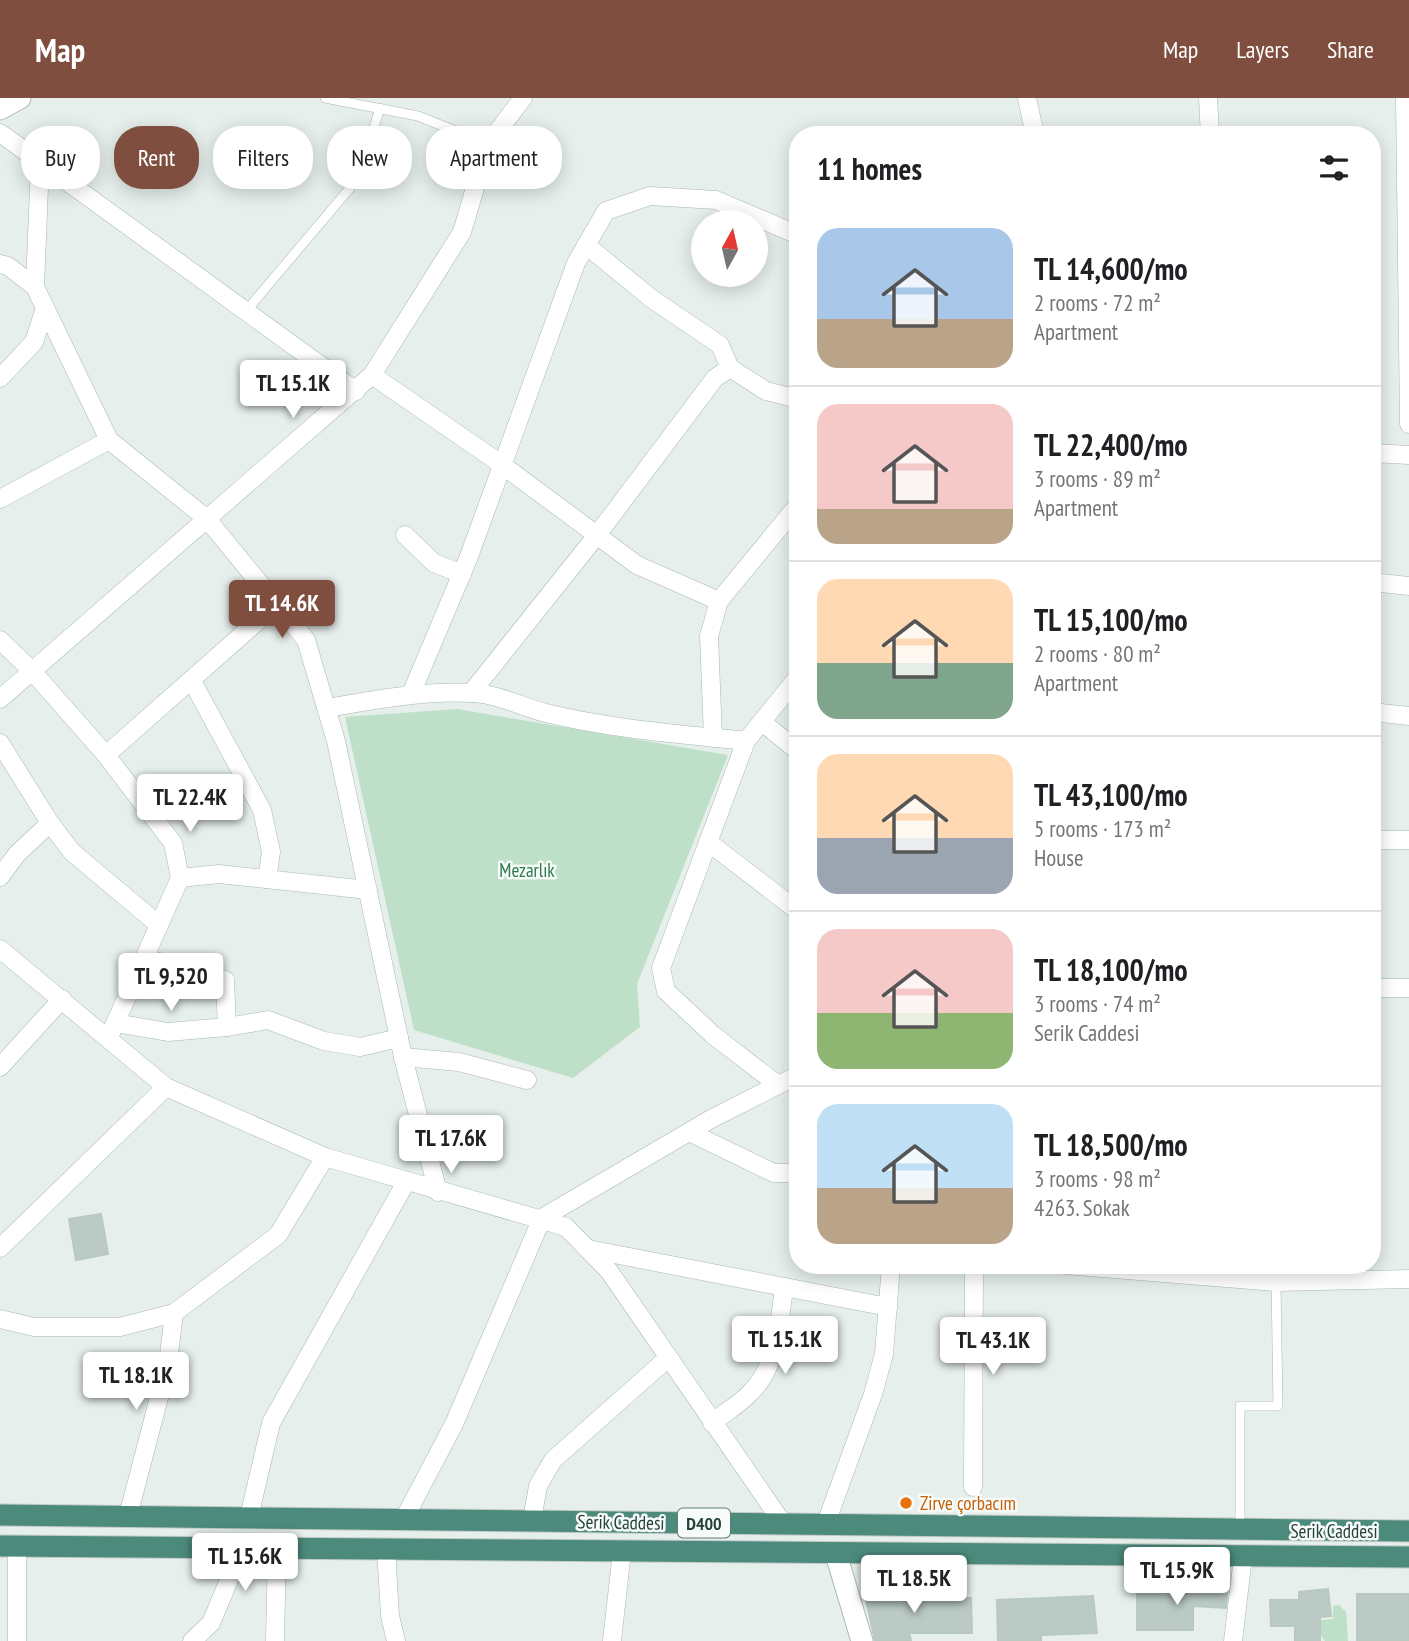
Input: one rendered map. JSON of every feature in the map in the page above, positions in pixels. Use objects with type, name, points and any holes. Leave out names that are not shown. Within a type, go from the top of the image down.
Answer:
[{"type":"highway","name":"Serik Caddesi","points":[[0,1515],[405,1517],[825,1526],[1409,1531]]},
{"type":"highway","name":"Serik Caddesi","points":[[8,1546],[1409,1557]]},
{"type":"street","points":[[0,109],[20,98]]},
{"type":"street","points":[[502,126],[523,98]]},
{"type":"street","points":[[1027,98],[1033,126]]},
{"type":"street","points":[[1208,98],[1210,126]]},
{"type":"street","points":[[1405,98],[1409,424]]},
{"type":"street","points":[[0,133],[21,149]]},
{"type":"street","points":[[35,287],[39,189]]},
{"type":"street","points":[[76,189],[356,391]]},
{"type":"street","points":[[0,699],[372,375],[462,232],[475,189]]},
{"type":"street","points":[[411,694],[462,574],[571,275],[606,211],[650,196],[716,200],[789,230]]},
{"type":"street","points":[[586,245],[652,299],[720,345],[730,368],[766,391],[789,397]]},
{"type":"street","points":[[0,264],[8,265],[35,287],[109,440],[207,519],[306,640],[326,708],[403,1057],[438,1192]]},
{"type":"street","points":[[0,378],[34,342],[45,307]]},
{"type":"street","points":[[471,693],[597,536],[715,378],[730,368]]},
{"type":"street","points":[[372,375],[501,464],[637,565],[719,601]]},
{"type":"street","points":[[0,499],[109,440]]},
{"type":"street","points":[[1381,453],[1409,455]]},
{"type":"street","points":[[713,738],[709,636],[719,601],[789,521]]},
{"type":"street","points":[[405,535],[434,563],[462,574]]},
{"type":"street","points":[[1381,583],[1409,586]]},
{"type":"street","points":[[106,755],[277,604]]},
{"type":"street","points":[[0,640],[32,671],[106,755],[173,843],[180,878],[112,1030]]},
{"type":"street","points":[[192,681],[262,810],[271,852],[267,879]]},
{"type":"street","points":[[778,1085],[713,1035],[666,991],[661,968],[746,741],[789,688]]},
{"type":"street","points":[[326,708],[411,694],[471,693],[500,696],[544,713],[631,728],[746,741]]},
{"type":"street","points":[[1381,713],[1409,716]]},
{"type":"street","points":[[762,722],[789,744]]},
{"type":"street","points":[[0,743],[50,823],[72,852],[159,925]]},
{"type":"street","points":[[0,877],[17,854],[50,823]]},
{"type":"street","points":[[1381,840],[1409,840]]},
{"type":"street","points":[[708,842],[789,904]]},
{"type":"street","points":[[180,878],[219,874],[368,890]]},
{"type":"street","points":[[0,949],[62,999],[112,1030],[166,1087],[325,1157],[566,1227],[609,1271],[783,1525]]},
{"type":"street","points":[[144,958],[225,980],[227,1027]]},
{"type":"street","points":[[1381,988],[1409,988]]},
{"type":"street","points":[[0,1067],[62,999]]},
{"type":"street","points":[[112,1030],[169,1032],[268,1020],[324,1041],[360,1046],[399,1038]]},
{"type":"street","points":[[403,1057],[459,1062],[527,1080]]},
{"type":"street","points":[[405,1517],[454,1424],[542,1218],[689,1132],[789,1079]]},
{"type":"street","points":[[0,1248],[166,1087]]},
{"type":"street","points":[[689,1132],[774,1173],[789,1173]]},
{"type":"street","points":[[0,1319],[34,1327],[120,1327],[174,1313],[278,1235],[325,1157]]},
{"type":"street","points":[[249,1517],[271,1423],[406,1182]]},
{"type":"street","points":[[587,1250],[888,1307]]},
{"type":"street","points":[[825,1526],[873,1394],[884,1354],[890,1274]]},
{"type":"street","points":[[973,1488],[974,1274]]},
{"type":"street","points":[[1177,1274],[1276,1282],[1409,1279]]},
{"type":"street","points":[[712,1423],[751,1393],[763,1376],[775,1347],[784,1287]]},
{"type":"street","points":[[128,1516],[168,1363],[174,1313]]},
{"type":"street","points":[[532,1520],[538,1486],[553,1460],[668,1358]]},
{"type":"street","points":[[8,1546],[17,1641]]},
{"type":"street","points":[[192,1641],[211,1623],[242,1549]]},
{"type":"street","points":[[275,1641],[277,1549]]},
{"type":"street","points":[[386,1549],[390,1616],[396,1641]]},
{"type":"street","points":[[612,1641],[622,1551]]},
{"type":"street","points":[[836,1554],[862,1641]]},
{"type":"street","points":[[1233,1641],[1243,1557]]},
{"type":"lane","points":[[325,98],[380,108],[446,126]]},
{"type":"lane","points":[[246,312],[350,188],[361,168],[380,108]]},
{"type":"lane","points":[[1240,1531],[1240,1406],[1278,1406],[1276,1282]]},
{"type":"green space","name":"Mezarlık","points":[[457,709],[728,755],[637,984],[640,1027],[573,1078],[414,1030],[345,717]]},
{"type":"green space","points":[[1339,1605],[1346,1612],[1348,1641],[1325,1641],[1311,1621],[1333,1619],[1333,1606]]},
{"type":"building","points":[[101,1214],[108,1254],[76,1260],[69,1219]]},
{"type":"building","points":[[866,1578],[884,1579],[886,1598],[899,1595],[899,1600],[971,1598],[972,1633],[909,1633],[911,1641],[875,1641],[866,1600]]},
{"type":"building","points":[[1208,1582],[1228,1583],[1226,1608],[1193,1606],[1193,1630],[1137,1630],[1137,1591],[1207,1591]]},
{"type":"building","points":[[1328,1589],[1331,1616],[1320,1617],[1320,1641],[1295,1641],[1295,1626],[1271,1626],[1270,1600],[1299,1600],[1299,1592]]},
{"type":"building","points":[[1357,1594],[1409,1594],[1409,1641],[1357,1641]]},
{"type":"building","points":[[1093,1596],[1097,1633],[1041,1635],[1041,1641],[998,1641],[997,1600]]},
{"type":"place","name":"Zirve çorbacım","points":[[906,1503]]}]
